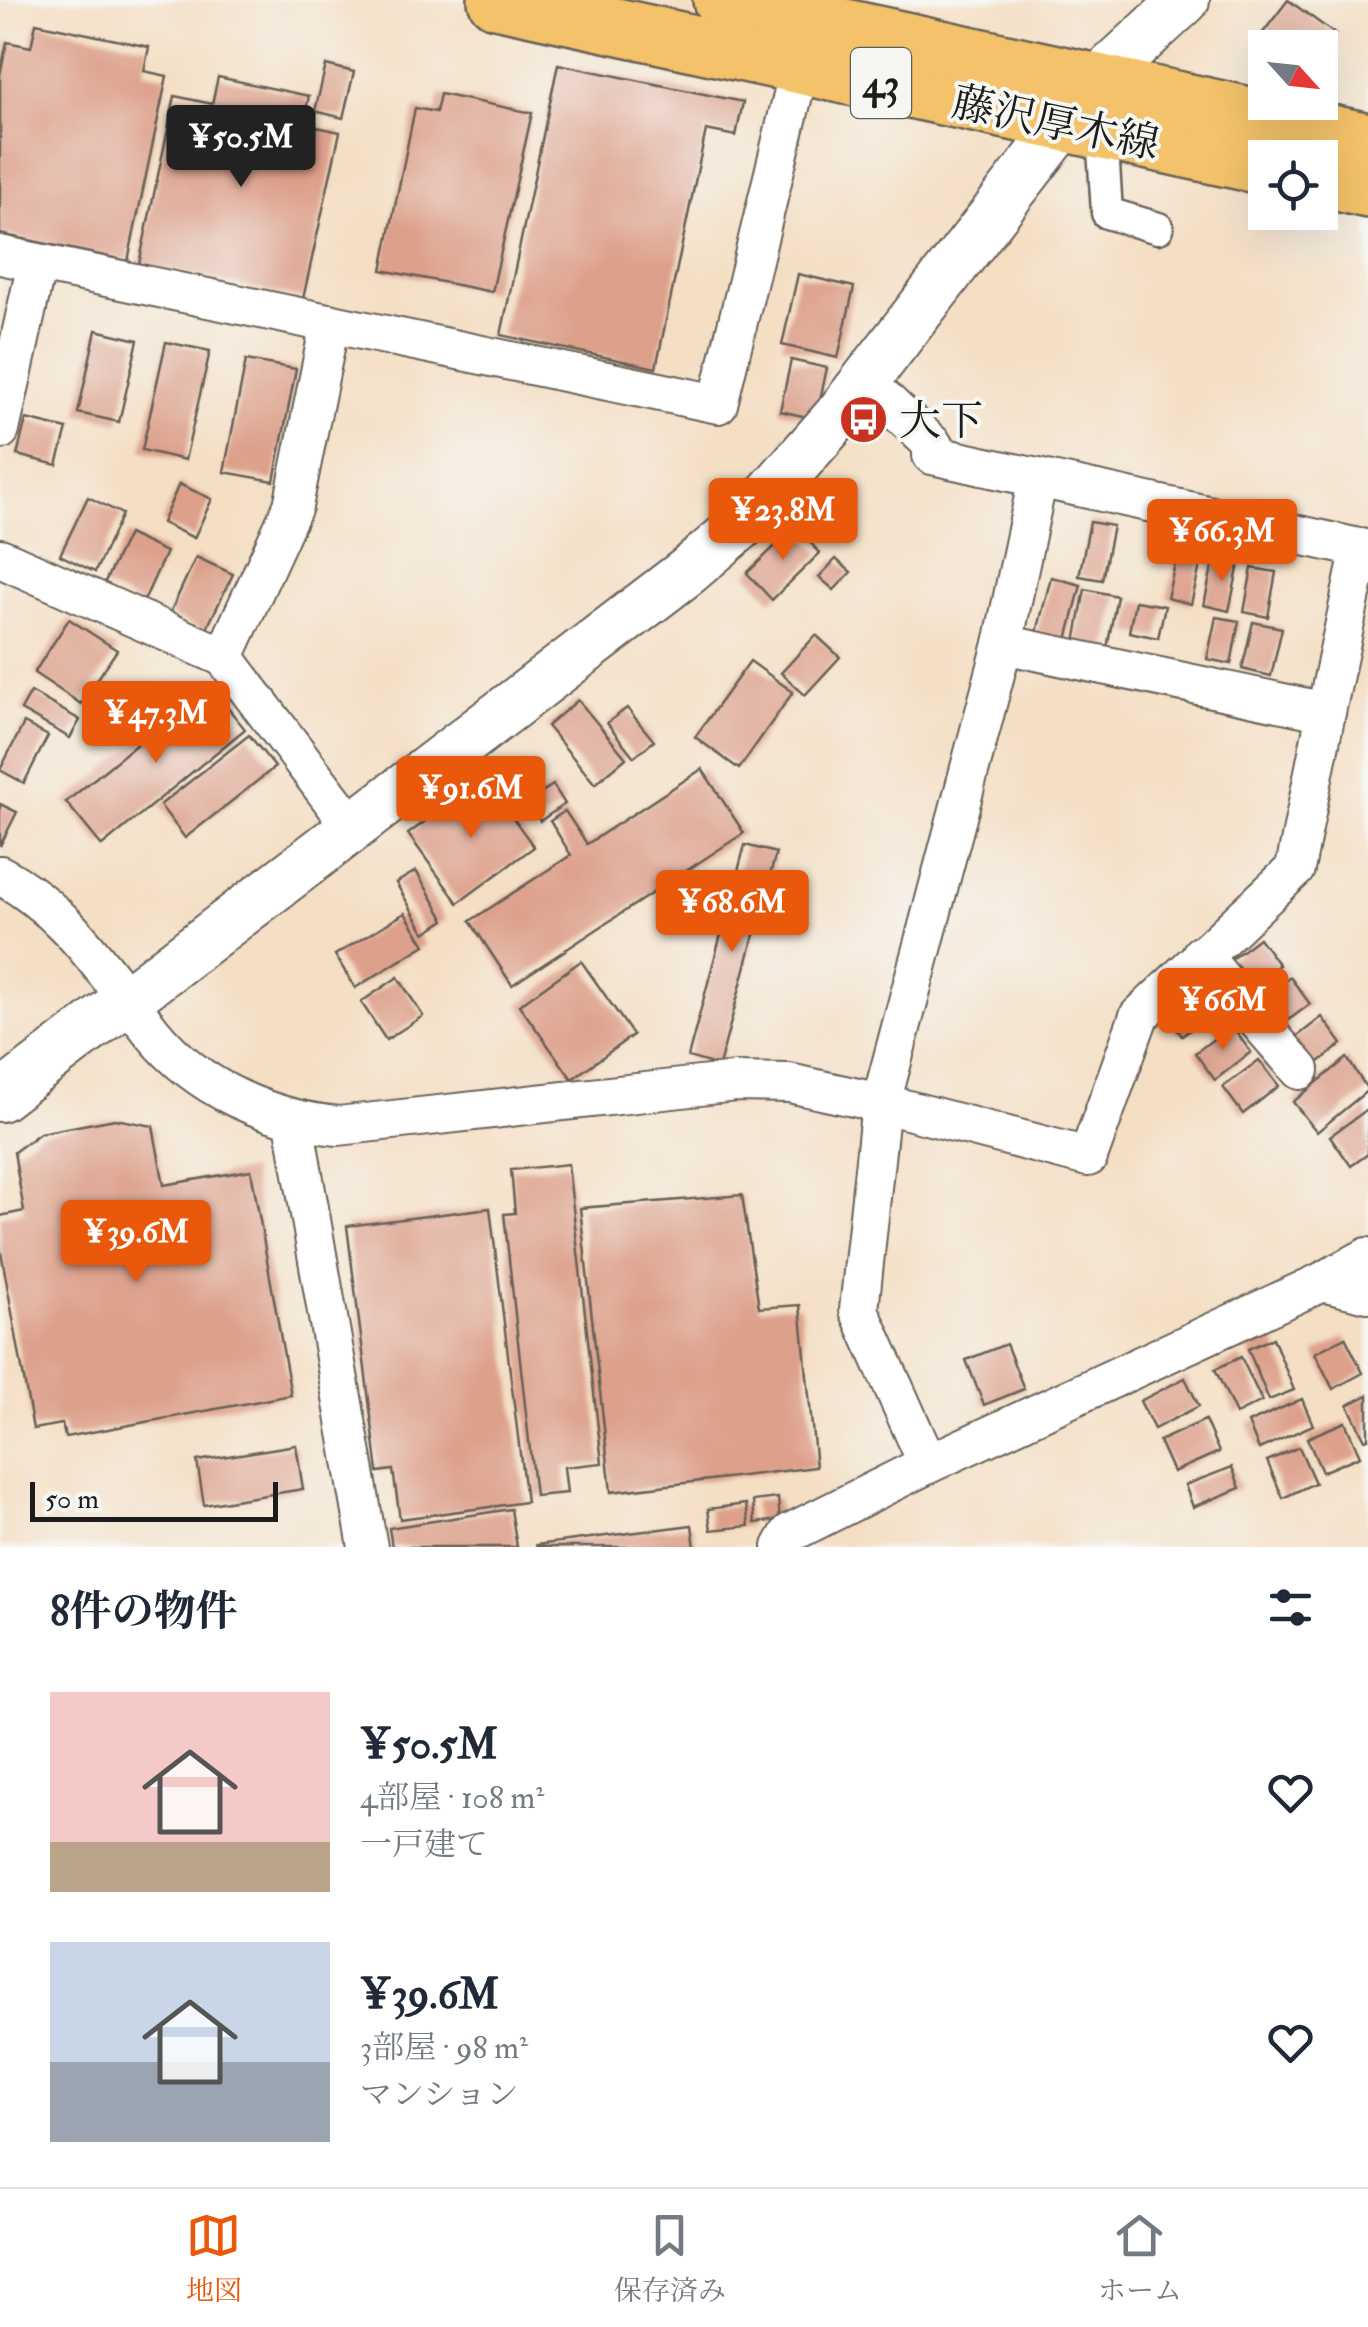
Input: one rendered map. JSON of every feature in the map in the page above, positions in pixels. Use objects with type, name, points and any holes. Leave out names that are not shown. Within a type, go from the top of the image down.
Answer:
[{"type":"main road","name":"藤沢厚木線","points":[[496,0],[800,66],[1088,112],[1368,141]]},
{"type":"main road","name":"藤沢厚木線","points":[[721,0],[1248,162]]},
{"type":"main road","points":[[1338,183],[1368,190]]},
{"type":"street","points":[[0,1097],[730,536],[783,482],[1185,0]]},
{"type":"street","points":[[0,255],[718,404],[800,66]]},
{"type":"street","points":[[1088,112],[1107,212],[1158,228]]},
{"type":"street","points":[[0,430],[37,262]]},
{"type":"street","points":[[224,657],[292,506],[330,324]]},
{"type":"street","points":[[0,875],[58,914],[98,956],[154,1034],[188,1066],[236,1099],[294,1122],[338,1126],[736,1082],[826,1088],[1088,1156],[1140,1016],[1295,869],[1326,712],[1365,549],[932,455],[934,445],[865,382]]},
{"type":"street","points":[[928,1464],[859,1310],[881,1103],[1003,644],[1038,478]]},
{"type":"street","points":[[0,558],[224,657],[351,825]]},
{"type":"street","points":[[1003,644],[1326,712]]},
{"type":"street","points":[[1201,955],[1300,1070]]},
{"type":"street","points":[[294,1122],[368,1547]]},
{"type":"street","points":[[782,1547],[790,1533],[928,1464],[1322,1282],[1368,1256]]},
{"type":"street","points":[[1322,1282],[1368,1293]]},
{"type":"building","points":[[1288,0],[1329,30],[1265,30]]},
{"type":"building","points":[[36,23],[149,47],[144,71],[167,76],[128,261],[0,234],[0,75],[7,42],[31,47]]},
{"type":"building","points":[[558,64],[743,102],[736,136],[706,130],[656,368],[501,335]]},
{"type":"building","points":[[326,65],[354,72],[343,118],[315,111]]},
{"type":"building","points":[[218,77],[309,96],[303,124],[340,132],[303,299],[139,264],[175,96],[212,104]]},
{"type":"building","points":[[440,94],[532,113],[492,292],[382,270],[415,108],[436,112]]},
{"type":"building","points":[[798,274],[854,287],[838,358],[782,345]]},
{"type":"building","points":[[96,330],[138,340],[119,422],[78,413]]},
{"type":"building","points":[[166,342],[210,351],[185,460],[142,450]]},
{"type":"building","points":[[246,360],[296,369],[274,481],[224,472]]},
{"type":"building","points":[[791,360],[827,368],[816,419],[780,411]]},
{"type":"building","points":[[26,419],[67,429],[57,465],[17,455]]},
{"type":"building","points":[[179,484],[212,499],[194,538],[162,523]]},
{"type":"building","points":[[88,497],[122,514],[95,572],[60,555]]},
{"type":"building","points":[[1090,522],[1113,526],[1102,580],[1079,576]]},
{"type":"building","points":[[795,527],[820,553],[772,600],[747,573]]},
{"type":"building","points":[[128,534],[166,552],[142,605],[103,586]]},
{"type":"building","points":[[1180,543],[1204,549],[1191,604],[1167,598]]},
{"type":"building","points":[[196,557],[233,574],[205,632],[169,615]]},
{"type":"building","points":[[1214,558],[1239,564],[1229,611],[1204,605]]},
{"type":"building","points":[[836,559],[851,572],[834,590],[819,577]]},
{"type":"building","points":[[1252,568],[1276,572],[1268,617],[1244,612]]},
{"type":"building","points":[[1051,577],[1081,585],[1067,640],[1037,632]]},
{"type":"building","points":[[1085,589],[1117,596],[1107,648],[1075,642]]},
{"type":"building","points":[[1135,601],[1165,606],[1158,638],[1129,632]]},
{"type":"building","points":[[1216,617],[1239,621],[1231,664],[1207,659]]},
{"type":"building","points":[[69,619],[117,650],[81,704],[34,673]]},
{"type":"building","points":[[1253,622],[1282,628],[1271,676],[1242,669]]},
{"type":"building","points":[[816,635],[840,657],[805,695],[781,673]]},
{"type":"building","points":[[750,661],[793,692],[739,769],[695,737]]},
{"type":"building","points":[[209,685],[245,729],[102,846],[66,802]]},
{"type":"building","points":[[31,692],[80,720],[70,738],[21,710]]},
{"type":"building","points":[[578,700],[626,758],[595,784],[547,726]]},
{"type":"building","points":[[627,708],[654,741],[634,757],[607,723]]},
{"type":"building","points":[[24,723],[48,736],[24,783],[0,770]]},
{"type":"building","points":[[249,735],[275,767],[185,838],[160,805]]},
{"type":"building","points":[[702,769],[744,833],[512,985],[470,921],[571,855],[550,821],[565,811],[587,844]]},
{"type":"building","points":[[484,778],[534,847],[458,903],[408,834]]},
{"type":"building","points":[[553,785],[565,804],[540,821],[528,801]]},
{"type":"building","points":[[0,804],[17,812],[0,846]]},
{"type":"building","points":[[745,845],[776,853],[719,1066],[688,1057]]},
{"type":"building","points":[[416,871],[445,920],[425,933],[396,883]]},
{"type":"building","points":[[405,913],[425,945],[355,988],[335,955]]},
{"type":"building","points":[[1259,938],[1279,965],[1243,992],[1222,966]]},
{"type":"building","points":[[581,961],[633,1035],[572,1079],[519,1005]]},
{"type":"building","points":[[398,977],[423,1016],[386,1040],[361,1002]]},
{"type":"building","points":[[1290,977],[1310,1004],[1274,1031],[1254,1005]]},
{"type":"building","points":[[1197,982],[1218,1009],[1182,1036],[1161,1009]]},
{"type":"building","points":[[1322,1017],[1342,1044],[1306,1072],[1286,1045]]},
{"type":"building","points":[[1231,1026],[1251,1052],[1215,1080],[1195,1053]]},
{"type":"building","points":[[1347,1058],[1368,1090],[1317,1132],[1293,1102]]},
{"type":"building","points":[[1259,1060],[1279,1086],[1243,1114],[1223,1087]]},
{"type":"building","points":[[1368,1109],[1368,1154],[1351,1166],[1330,1136]]},
{"type":"building","points":[[115,1119],[153,1126],[164,1185],[251,1170],[291,1395],[65,1437],[62,1424],[33,1429],[0,1246],[0,1216],[24,1211],[14,1152],[40,1133]]},
{"type":"building","points":[[568,1164],[602,1463],[564,1467],[567,1493],[535,1496],[504,1214],[515,1213],[511,1170]]},
{"type":"building","points":[[742,1195],[759,1308],[800,1305],[816,1467],[611,1492],[580,1208]]},
{"type":"building","points":[[490,1208],[526,1502],[400,1519],[393,1470],[378,1472],[347,1226]]},
{"type":"building","points":[[1345,1337],[1363,1373],[1333,1389],[1315,1353]]},
{"type":"building","points":[[1273,1338],[1294,1390],[1269,1400],[1248,1349]]},
{"type":"building","points":[[1006,1344],[1024,1389],[984,1405],[966,1360]]},
{"type":"building","points":[[1241,1357],[1262,1401],[1236,1414],[1215,1369]]},
{"type":"building","points":[[1185,1378],[1199,1406],[1154,1429],[1140,1401]]},
{"type":"building","points":[[1368,1395],[1368,1439],[1365,1440],[1348,1405]]},
{"type":"building","points":[[1302,1399],[1313,1425],[1259,1449],[1248,1423]]},
{"type":"building","points":[[1205,1420],[1219,1452],[1173,1472],[1159,1441]]},
{"type":"building","points":[[1345,1422],[1360,1456],[1322,1472],[1307,1438]]},
{"type":"building","points":[[296,1445],[303,1489],[204,1505],[197,1461]]},
{"type":"building","points":[[1299,1447],[1315,1483],[1283,1498],[1267,1461]]},
{"type":"building","points":[[1232,1467],[1240,1488],[1193,1507],[1185,1485]]},
{"type":"building","points":[[778,1498],[780,1520],[755,1523],[753,1501]]},
{"type":"building","points":[[746,1504],[749,1526],[711,1530],[708,1509]]},
{"type":"building","points":[[511,1509],[517,1547],[392,1547],[389,1528]]},
{"type":"building","points":[[692,1525],[695,1547],[536,1545]]},
{"type":"place","name":"大下","points":[[864,420]]}]
